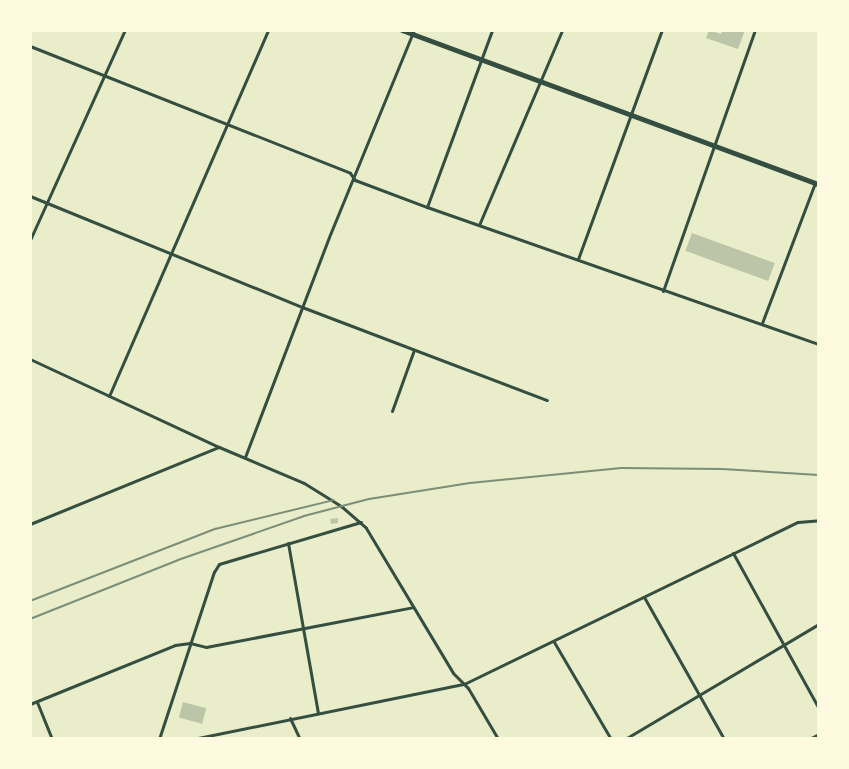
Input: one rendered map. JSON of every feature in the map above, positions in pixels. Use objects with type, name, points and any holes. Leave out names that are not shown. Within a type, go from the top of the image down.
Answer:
[{"type":"street","points":[[30,240],[125,30]]},
{"type":"street","points":[[109,396],[268,30]]},
{"type":"street","points":[[402,30],[413,32],[539,82],[817,184],[762,323]]},
{"type":"street","points":[[427,207],[492,30]]},
{"type":"street","points":[[479,225],[562,30]]},
{"type":"street","points":[[577,260],[662,30]]},
{"type":"street","points":[[663,291],[755,30]]},
{"type":"street","points":[[244,457],[353,177],[413,32]]},
{"type":"street","points":[[30,46],[350,173],[353,177],[427,207],[819,344]]},
{"type":"street","points":[[30,196],[302,307],[547,400]]},
{"type":"street","points":[[392,411],[414,350]]},
{"type":"street","points":[[30,359],[219,447],[310,486],[361,522],[453,673],[464,684],[498,739]]},
{"type":"street","points":[[30,524],[219,447]]},
{"type":"street","points":[[193,739],[464,684],[798,522],[819,520]]},
{"type":"street","points":[[159,739],[214,572],[223,561],[361,522]]},
{"type":"street","points":[[288,543],[318,713]]},
{"type":"street","points":[[733,553],[819,709]]},
{"type":"street","points":[[644,597],[724,739]]},
{"type":"street","points":[[30,704],[175,645],[190,643],[206,647],[413,607]]},
{"type":"street","points":[[626,739],[819,624]]},
{"type":"street","points":[[554,642],[611,739]]},
{"type":"street","points":[[37,701],[52,739]]},
{"type":"street","points":[[290,718],[300,739]]},
{"type":"street","points":[[810,739],[819,734]]},
{"type":"building","points":[[709,30],[721,34],[722,30],[745,30],[738,49],[706,38]]},
{"type":"building","points":[[692,233],[775,263],[768,281],[686,251]]},
{"type":"building","points":[[338,518],[338,523],[331,524],[330,519]]},
{"type":"building","points":[[183,702],[206,708],[202,724],[179,717]]},
{"type":"railway","points":[[30,619],[178,560],[304,516],[369,499],[470,483],[621,468],[722,469],[819,475]]},
{"type":"railway","points":[[30,601],[215,529],[334,500]]}]
